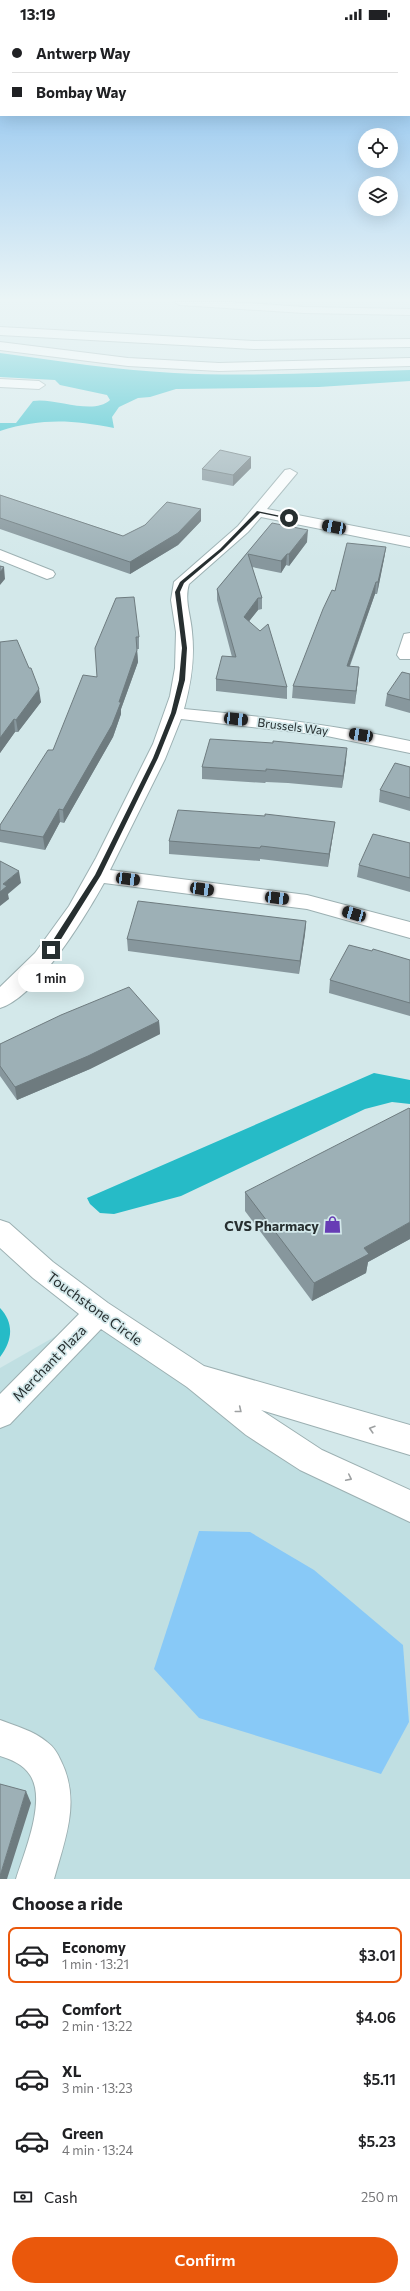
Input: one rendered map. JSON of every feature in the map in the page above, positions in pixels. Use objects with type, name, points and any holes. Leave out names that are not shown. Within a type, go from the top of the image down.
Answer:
[{"type":"street","points":[[0,1000],[43,961],[74,916],[98,875],[156,758],[174,713],[182,680],[185,648],[178,592],[182,582],[222,550],[259,512],[290,473]]},
{"type":"street","points":[[259,512],[410,542]]},
{"type":"street","points":[[0,555],[47,574]]},
{"type":"street","points":[[406,655],[410,638]]},
{"type":"street","name":"Brussels Way","points":[[174,713],[313,727],[361,735],[410,747]]},
{"type":"street","points":[[98,875],[306,902],[341,910],[410,930]]},
{"type":"street","name":"Touchstone Circle","points":[[0,1231],[43,1270],[98,1312],[197,1377],[257,1425],[311,1460],[410,1506]]},
{"type":"street","name":"Merchant Plaza","points":[[0,1414],[63,1351],[98,1312]]},
{"type":"street","name":"Touchstone Circle","points":[[197,1377],[235,1386],[410,1440]]},
{"type":"street","points":[[0,1738],[26,1748],[44,1763],[54,1787],[54,1809],[35,1879]]},
{"type":"shaded area","points":[[76,388],[220,388],[176,389],[150,397],[138,398],[119,407],[112,417],[114,428],[84,423],[43,422],[0,431],[0,423],[16,423],[33,401],[42,400],[73,405],[94,406],[103,404],[110,400],[107,395]]},
{"type":"shaded area","points":[[374,1073],[410,1080],[410,1104],[392,1102],[365,1109],[181,1196],[114,1214],[100,1213],[90,1204],[87,1198]]},
{"type":"shaded area","points":[[0,1308],[8,1320],[10,1332],[7,1344],[0,1357]]},
{"type":"shaded area","points":[[98,1312],[410,1504],[410,1879],[0,1879],[0,1368]]},
{"type":"shaded area","points":[[199,1531],[250,1532],[314,1570],[403,1645],[409,1722],[381,1774],[199,1718],[154,1669]]},
{"type":"building","points":[[220,450],[251,457],[233,475],[202,469]]},
{"type":"building","points":[[0,495],[123,536],[145,525],[167,502],[201,509],[178,533],[130,562],[0,518]]},
{"type":"building","points":[[272,523],[308,530],[289,554],[287,554],[281,561],[248,554],[262,598],[258,598],[244,617],[260,631],[268,624],[287,687],[216,679],[222,656],[236,657],[217,589]]},
{"type":"building","points":[[347,543],[386,547],[378,582],[376,582],[347,666],[359,667],[356,691],[293,686],[323,609],[332,590],[335,591]]},
{"type":"building","points":[[0,566],[4,567],[0,572]]},
{"type":"building","points":[[134,597],[139,637],[136,637],[137,650],[119,702],[121,702],[112,725],[63,810],[59,809],[43,837],[0,830],[0,825],[48,750],[53,750],[83,675],[97,677],[95,648],[116,598]]},
{"type":"building","points":[[17,640],[29,668],[31,668],[39,689],[16,720],[14,719],[0,738],[0,642]]},
{"type":"building","points":[[402,672],[410,674],[410,700],[387,694]]},
{"type":"building","points":[[210,739],[273,743],[273,741],[347,748],[343,776],[266,769],[266,771],[202,767]]},
{"type":"building","points":[[395,763],[410,767],[410,798],[380,790]]},
{"type":"building","points":[[178,810],[265,816],[265,814],[335,822],[329,854],[261,846],[260,848],[169,841]]},
{"type":"building","points":[[373,834],[410,843],[410,878],[359,865]]},
{"type":"building","points":[[0,861],[19,871],[3,884],[7,886],[0,892]]},
{"type":"building","points":[[138,901],[306,921],[300,961],[127,939]]},
{"type":"building","points":[[349,945],[372,951],[373,949],[410,960],[410,1003],[330,980]]},
{"type":"building","points":[[129,987],[159,1021],[88,1056],[15,1087],[0,1066],[0,1044],[61,1015]]},
{"type":"building","name":"CVS Pharmacy","points":[[409,1108],[410,1222],[364,1248],[369,1254],[314,1283],[245,1192]]},
{"type":"building","points":[[0,1784],[26,1791],[0,1876]]},
{"type":"place","name":"CVS Pharmacy","points":[[332,1225]]},
{"type":"route","points":[[51,950],[74,916],[98,875],[156,758],[174,713],[182,680],[185,648],[184,630],[178,592],[182,582],[222,550],[259,512],[289,518]]}]
